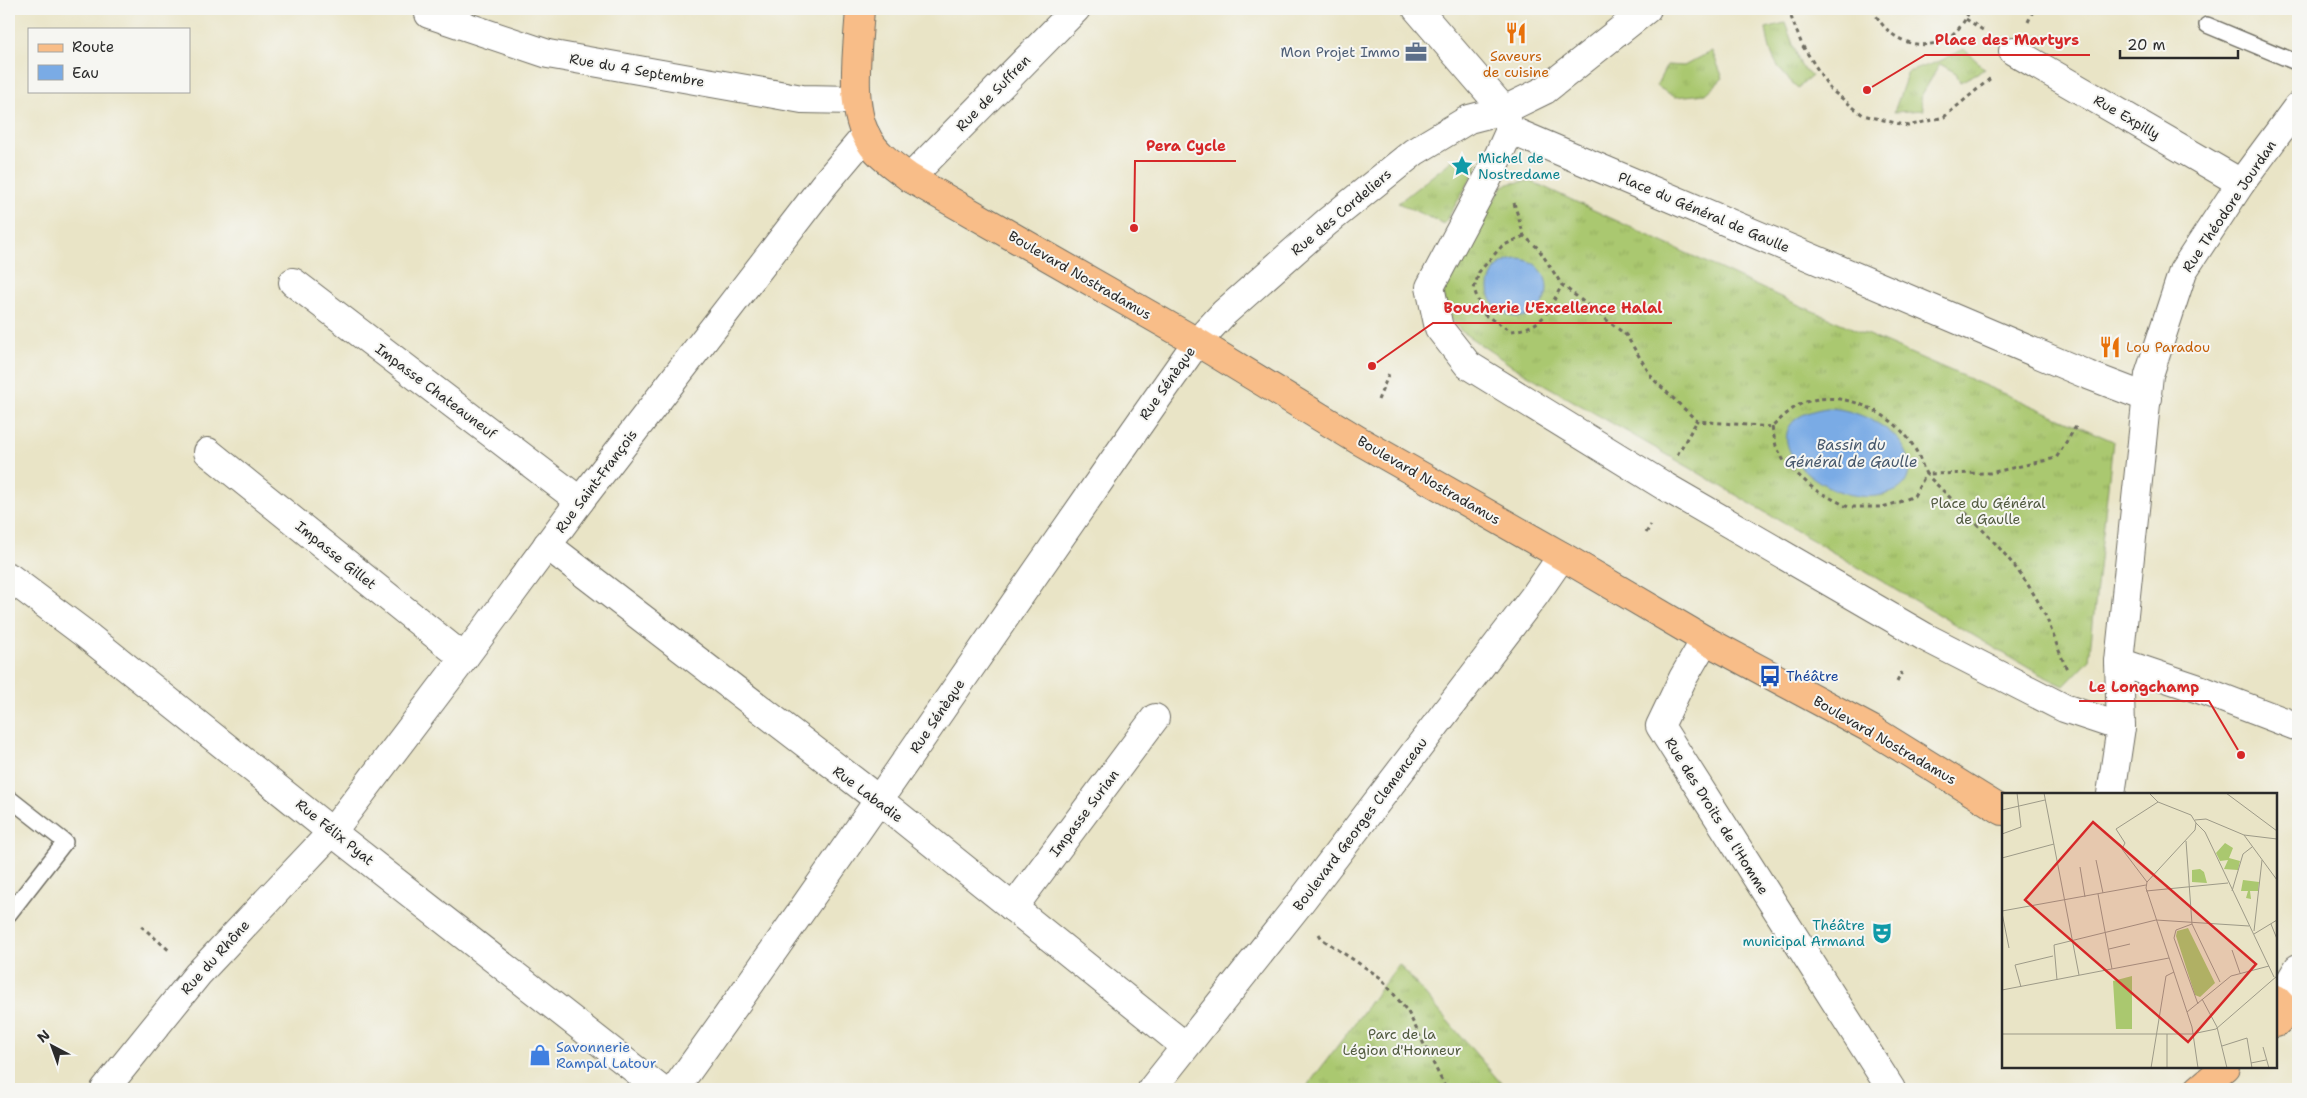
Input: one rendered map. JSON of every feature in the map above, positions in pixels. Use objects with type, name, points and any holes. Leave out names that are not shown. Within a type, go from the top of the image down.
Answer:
[{"type":"main road","points":[[860,9],[856,100],[866,135]]},
{"type":"main road","name":"Boulevard Nostradamus","points":[[866,135],[884,159],[910,178],[1197,342],[1358,440],[1705,640],[1871,729],[2002,809]]},
{"type":"main road","points":[[2199,1089],[2224,1068]]},
{"type":"street","name":"Rue du 4 Septembre","points":[[428,9],[429,14],[548,54],[802,99],[856,100]]},
{"type":"street","name":"Rue de Suffren","points":[[910,178],[1076,9]]},
{"type":"street","points":[[1418,9],[1507,120],[1491,172],[1430,287],[1439,328],[1468,366],[1666,487],[1925,637],[2064,708],[2120,727]]},
{"type":"street","name":"Rue des Cordeliers","points":[[1197,342],[1224,313],[1312,235],[1414,152],[1469,119],[1507,120],[1647,9]]},
{"type":"street","name":"Rue Expilly","points":[[2013,51],[2241,183]]},
{"type":"street","name":"Rue Théodore Jourdan","points":[[2148,398],[2149,376],[2183,271],[2241,183],[2298,106]]},
{"type":"street","name":"Place du Général de Gaulle","points":[[1507,120],[2088,375],[2148,398]]},
{"type":"street","name":"Rue Saint-François","points":[[332,832],[464,658],[580,500],[817,194],[866,135]]},
{"type":"street","name":"Impasse Chateauneuf","points":[[293,282],[580,500]]},
{"type":"street","name":"Rue Sénèque","points":[[675,1089],[879,800],[1008,610],[1197,342]]},
{"type":"street","points":[[2111,793],[2120,727],[2119,662],[2148,398]]},
{"type":"street","name":"Impasse Gillet","points":[[208,452],[464,658]]},
{"type":"street","name":"Rue Labadie","points":[[547,545],[879,800],[1185,1046]]},
{"type":"street","name":"Boulevard Georges Clemenceau","points":[[1152,1089],[1299,904],[1535,595],[1562,556]]},
{"type":"street","name":"Rue Félix Pyat","points":[[9,577],[85,634],[332,832],[660,1089]]},
{"type":"street","name":"Rue des Droits de l'Homme","points":[[1705,640],[1683,678],[1660,726],[1891,1089]]},
{"type":"street","points":[[2119,662],[2199,688],[2298,727]]},
{"type":"street","name":"Impasse Surian","points":[[1013,908],[1155,718]]},
{"type":"street","name":"Rue du Rhône","points":[[104,1089],[198,974],[332,832]]},
{"type":"street","points":[[2284,1011],[2284,991],[2298,968]]},
{"type":"lane","points":[[2207,25],[2298,63]]},
{"type":"lane","points":[[9,798],[65,842],[9,914]]},
{"type":"path","points":[[1788,9],[1802,45],[1830,89],[1863,115],[1908,126],[1944,117],[2003,68],[2034,9]]},
{"type":"path","points":[[1873,9],[1879,22],[1891,35],[1906,43],[1924,45],[1940,41],[1955,33],[1966,19],[1970,9]]},
{"type":"path","points":[[1966,19],[1985,32]]},
{"type":"path","points":[[1513,198],[1524,236],[1538,248],[1562,285],[1626,335],[1653,379],[1697,421],[1772,427],[1790,411],[1809,401],[1836,397],[1866,406],[1901,430],[1915,448],[1926,474],[1990,538],[2019,571],[2042,608],[2061,658],[2072,678]]},
{"type":"path","points":[[1524,236],[1502,246],[1479,272],[1474,289],[1483,314],[1511,331],[1529,329],[1544,318],[1562,285]]},
{"type":"path","points":[[1378,400],[1390,371]]},
{"type":"path","points":[[1674,459],[1697,421]]},
{"type":"path","points":[[1926,474],[1990,473],[2056,458],[2077,425]]},
{"type":"path","points":[[1772,427],[1776,446],[1785,463],[1815,490],[1848,507],[1882,507],[1900,502],[1914,496],[1926,474]]},
{"type":"path","points":[[1646,533],[1651,525]]},
{"type":"path","points":[[1897,682],[1902,672]]},
{"type":"path","points":[[1299,904],[1322,939],[1380,978],[1408,1012],[1446,1089]]},
{"type":"path","points":[[141,926],[164,947]]},
{"type":"green space","points":[[1785,23],[1801,66],[1812,76],[1798,88],[1784,75],[1775,61],[1766,28]]},
{"type":"green space","points":[[1964,49],[1985,69],[1960,82],[1956,73],[1940,64],[1920,98],[1924,110],[1894,112],[1908,72],[1940,61]]},
{"type":"green space","points":[[1712,51],[1723,78],[1706,94],[1675,97],[1656,86],[1667,65],[1684,66]]},
{"type":"green space","points":[[1464,156],[1477,160],[1476,170],[1444,224],[1398,203],[1455,158]]},
{"type":"green space","name":"Place du Général de Gaulle","points":[[1531,181],[1785,299],[2113,441],[2089,660],[2064,686],[2037,673],[1692,469],[1512,366],[1462,332],[1444,309],[1444,284],[1503,186]]},
{"type":"green space","name":"Parc de la Légion d'Honneur","points":[[1399,964],[1506,1089],[1305,1089]]},
{"type":"water","points":[[1518,259],[1529,261],[1539,267],[1545,277],[1547,288],[1545,299],[1539,309],[1529,315],[1518,317],[1507,315],[1497,309],[1491,299],[1489,288],[1491,277],[1497,267],[1507,261]]},
{"type":"water","name":"Bassin du Général de Gaulle","points":[[1827,408],[1840,409],[1869,419],[1895,437],[1904,448],[1909,462],[1907,480],[1902,487],[1882,495],[1858,496],[1834,489],[1812,477],[1796,462],[1788,445],[1788,429],[1801,416]]},
{"type":"place","name":"Saveurs de cuisine","points":[[1516,33]]},
{"type":"place","name":"Mon Projet Immo","points":[[1416,52]]},
{"type":"place","name":"Place des Martyrs","points":[[1867,90]]},
{"type":"place","name":"Michel de Nostredame","points":[[1462,166]]},
{"type":"place","name":"Pera Cycle","points":[[1134,228]]},
{"type":"place","name":"Lou Paradou","points":[[2110,347]]},
{"type":"place","name":"Boucherie L'Excellence Halal","points":[[1372,366]]},
{"type":"place","name":"Théâtre","points":[[1770,676]]},
{"type":"place","name":"Le Longchamp","points":[[2241,755]]},
{"type":"place","name":"Théâtre municipal Armand","points":[[1882,933]]},
{"type":"place","name":"Savonnerie Rampal Latour","points":[[540,1055]]}]
